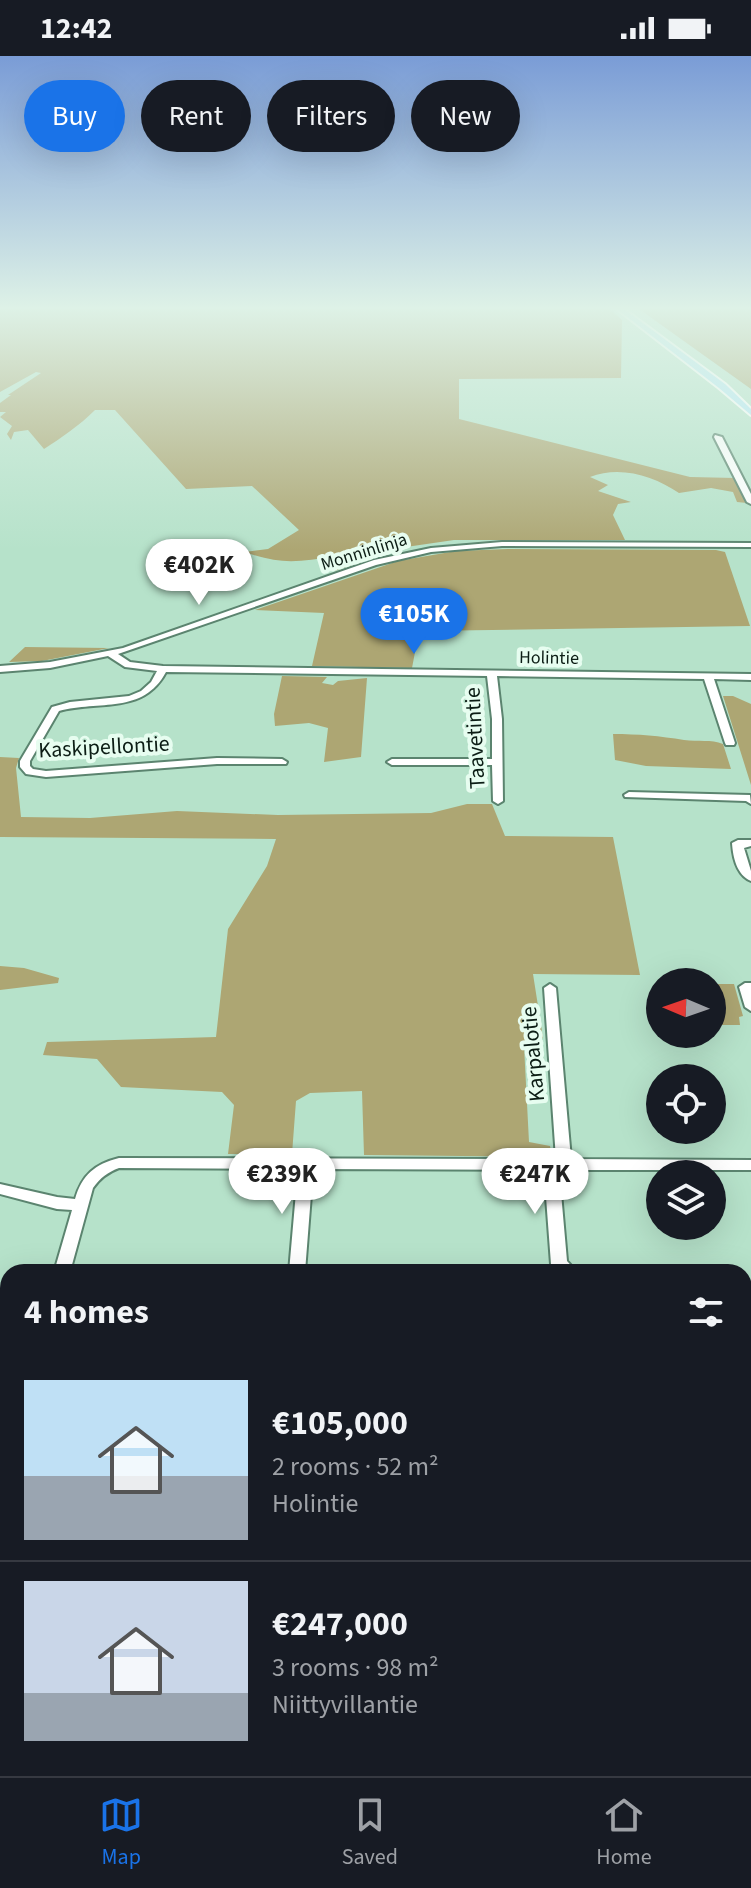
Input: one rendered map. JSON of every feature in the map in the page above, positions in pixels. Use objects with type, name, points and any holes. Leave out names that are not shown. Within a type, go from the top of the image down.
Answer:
[{"type":"main road","points":[[724,389],[751,413]]},
{"type":"street","points":[[718,437],[751,502]]},
{"type":"street","name":"Monninlinja","points":[[0,669],[50,665],[111,654],[374,563],[416,552],[492,544],[751,545]]},
{"type":"street","name":"Holintie","points":[[111,654],[134,667],[163,669],[751,677]]},
{"type":"street","name":"Kaskipellontie","points":[[163,669],[155,687],[143,696],[126,701],[74,704],[55,709],[25,761],[25,767],[30,772],[46,774],[217,761],[282,762]]},
{"type":"street","name":"Taavetintie","points":[[492,674],[498,801]]},
{"type":"street","points":[[708,677],[730,743]]},
{"type":"street","points":[[392,762],[497,762]]},
{"type":"street","points":[[629,795],[750,798],[751,801]]},
{"type":"street","points":[[751,843],[738,843],[737,849],[745,872],[751,878]]},
{"type":"street","points":[[751,987],[745,987],[751,1007]]},
{"type":"street","name":"Karpalotie","points":[[550,988],[558,1165],[558,1264]]},
{"type":"street","points":[[64,1264],[80,1205],[92,1176],[106,1166],[119,1163],[751,1165]]},
{"type":"street","points":[[298,1264],[306,1164]]},
{"type":"street","points":[[0,1189],[57,1203],[80,1205]]},
{"type":"shaded area","points":[[17,389],[459,389],[459,419],[690,477],[735,478],[747,503],[737,502],[733,492],[711,488],[679,493],[648,477],[613,472],[590,477],[608,485],[598,491],[631,502],[618,504],[613,515],[625,540],[454,540],[406,547],[334,571],[335,556],[290,561],[245,552],[268,549],[299,530],[252,486],[186,489],[115,410],[95,410],[44,449],[28,430],[14,432],[11,440],[7,434],[12,426],[0,417],[6,412],[0,412],[0,403],[11,395],[8,395]]},
{"type":"shaded area","points":[[456,551],[725,552],[750,626],[419,631],[412,668],[312,666],[324,613],[255,610],[398,561]]},
{"type":"shaded area","points":[[25,647],[109,648],[42,661],[9,662]]},
{"type":"shaded area","points":[[282,676],[327,677],[322,683],[333,685],[338,681],[367,678],[361,757],[324,762],[328,728],[309,723],[275,726],[274,714]]},
{"type":"shaded area","points":[[723,696],[733,696],[751,704],[751,785]]},
{"type":"shaded area","points":[[613,734],[718,742],[723,744],[731,769],[646,766],[615,760]]},
{"type":"shaded area","points":[[0,757],[19,758],[16,768],[21,817],[90,818],[177,811],[278,815],[431,813],[467,804],[492,804],[505,836],[613,837],[640,975],[533,974],[543,1038],[524,1046],[529,1142],[550,1146],[552,1157],[364,1155],[362,1091],[310,1093],[296,1101],[292,1154],[228,1154],[234,1105],[222,1092],[121,1087],[97,1059],[43,1055],[47,1042],[216,1037],[228,929],[267,866],[276,839],[0,837]]},
{"type":"shaded area","points":[[0,966],[24,968],[59,978],[58,983],[0,990]]},
{"type":"shaded area","points":[[726,984],[734,984],[743,1016],[739,1017],[740,1025],[726,1025]]}]
